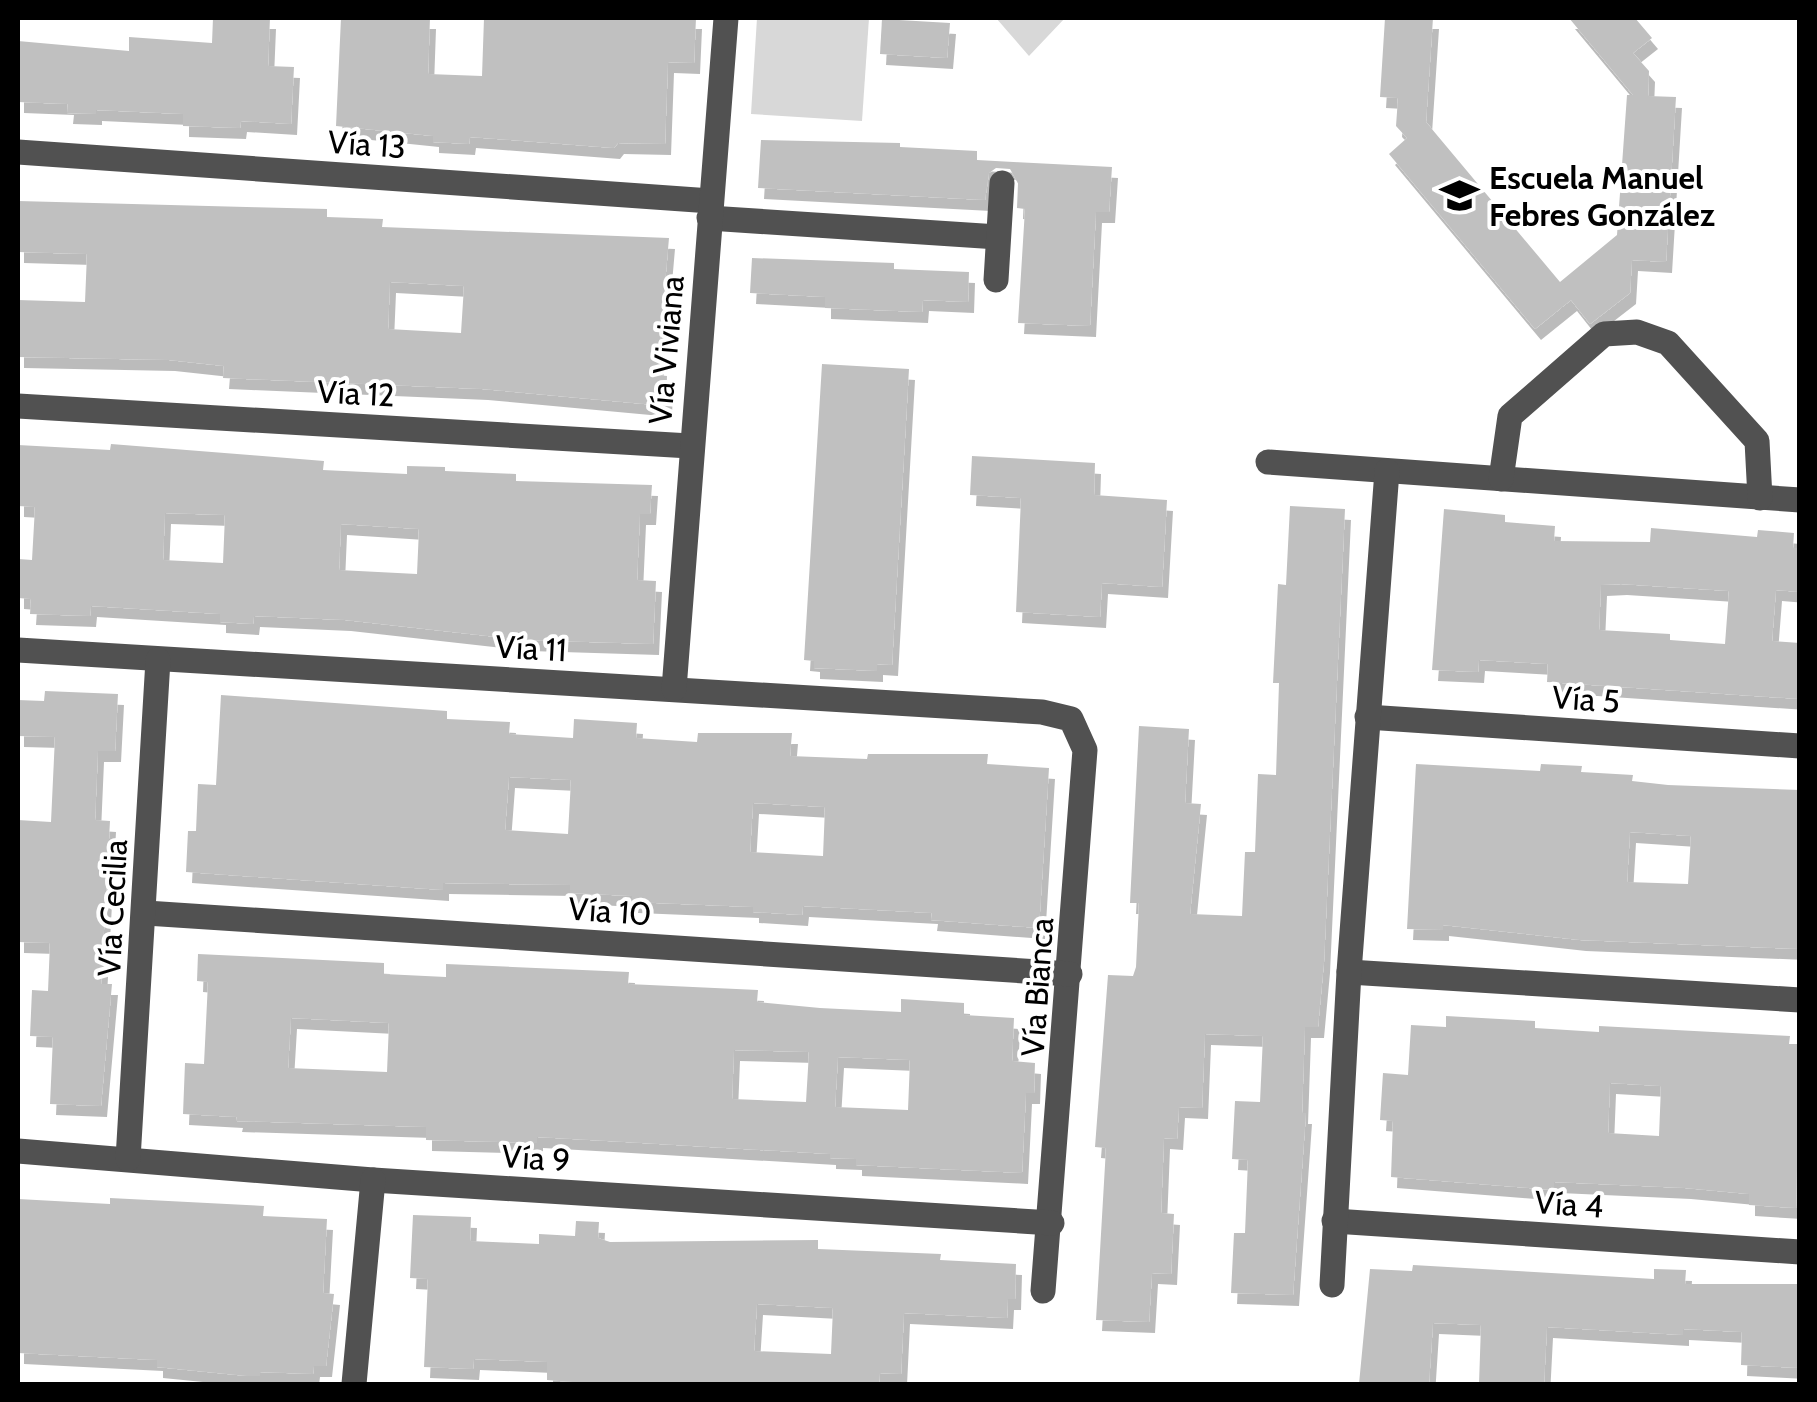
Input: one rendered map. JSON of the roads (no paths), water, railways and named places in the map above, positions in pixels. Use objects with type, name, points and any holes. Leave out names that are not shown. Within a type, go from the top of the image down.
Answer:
[{"type":"street","name":"Vía Viviana","points":[[674,689],[726,18]]},
{"type":"street","name":"Vía 13","points":[[18,152],[711,209],[998,238]]},
{"type":"street","points":[[996,280],[1002,183]]},
{"type":"street","points":[[1501,480],[1510,416],[1604,334],[1637,332],[1668,343],[1757,441],[1760,498]]},
{"type":"street","name":"Vía 12","points":[[18,406],[690,446]]},
{"type":"street","points":[[1268,462],[1800,500]]},
{"type":"street","points":[[1332,1285],[1349,972],[1387,472]]},
{"type":"street","name":"Vía 11","points":[[18,650],[1042,712]]},
{"type":"street","name":"Vía Cecilia","points":[[128,1159],[146,913],[158,660]]},
{"type":"street","name":"Vía Bianca","points":[[1042,712],[1071,719],[1085,750],[1052,1223],[1043,1291]]},
{"type":"street","name":"Vía 5","points":[[1367,717],[1800,746]]},
{"type":"street","name":"Vía 10","points":[[146,913],[1070,974]]},
{"type":"street","points":[[1349,972],[1800,1000]]},
{"type":"street","name":"Vía 9","points":[[18,1151],[373,1180],[1052,1223]]},
{"type":"street","points":[[354,1384],[373,1180]]},
{"type":"street","name":"Vía 4","points":[[1334,1221],[1800,1252]]},
{"type":"place","name":"Escuela Manuel Febres González","points":[[1459,195]]}]
